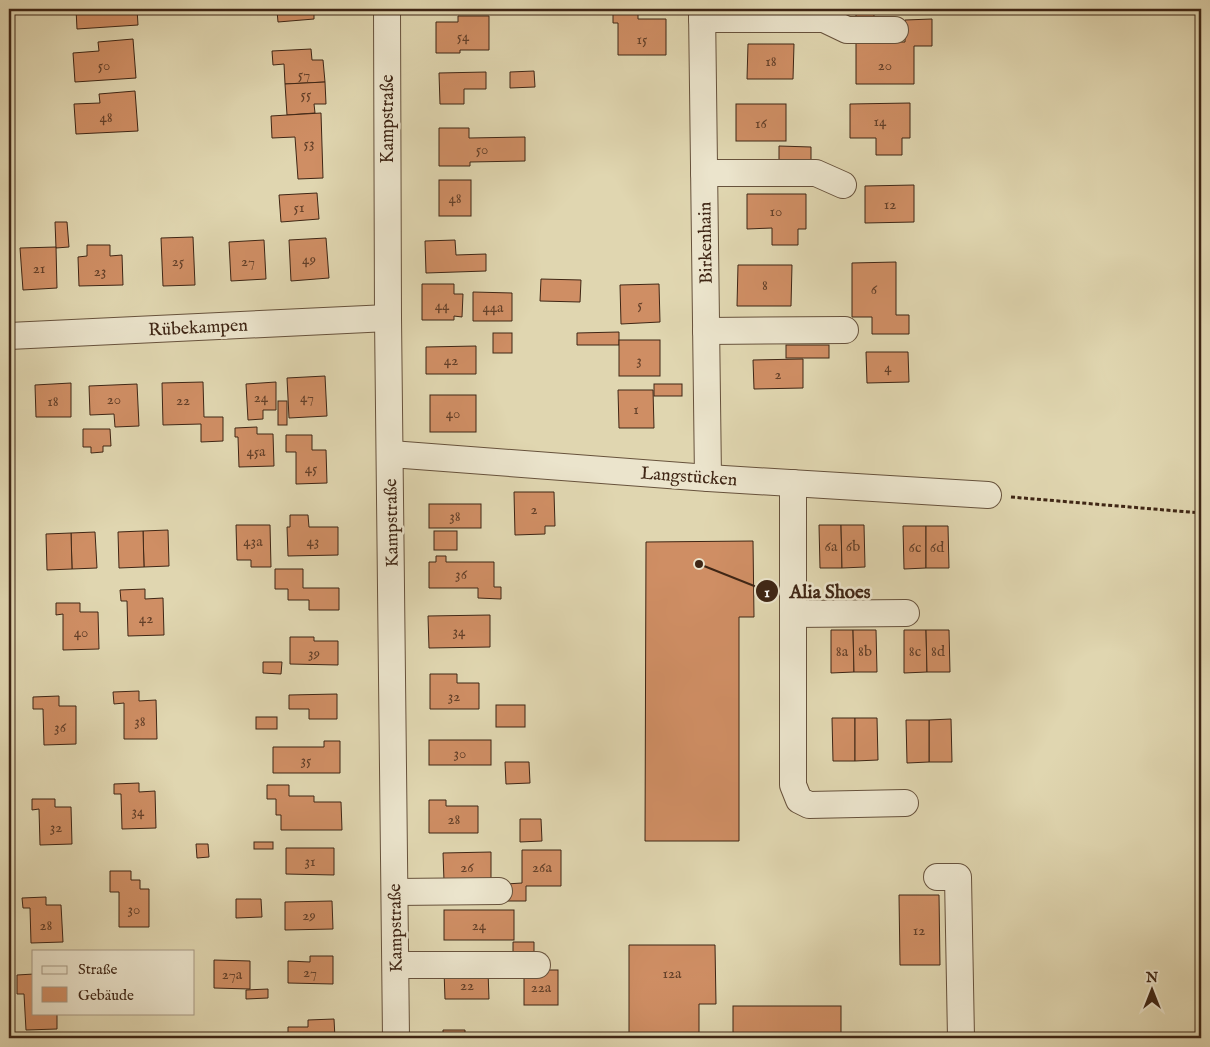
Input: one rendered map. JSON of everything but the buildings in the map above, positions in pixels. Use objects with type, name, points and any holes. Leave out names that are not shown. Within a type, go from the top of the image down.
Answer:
[{"type":"street","name":"Kampstraße","points":[[387,9],[388,318],[396,1038]]},
{"type":"street","points":[[702,14],[824,19],[848,30],[895,30]]},
{"type":"street","name":"Birkenhain","points":[[702,14],[708,478]]},
{"type":"street","points":[[704,173],[816,173],[843,185]]},
{"type":"street","name":"Rübekampen","points":[[9,336],[388,318]]},
{"type":"street","points":[[706,331],[845,330]]},
{"type":"street","name":"Langstücken","points":[[391,454],[708,478],[988,495]]},
{"type":"street","points":[[793,483],[793,785],[799,800],[810,805],[905,804]]},
{"type":"street","points":[[793,614],[906,613]]},
{"type":"street","points":[[937,877],[958,877],[961,1038]]},
{"type":"street","points":[[395,892],[499,891]]},
{"type":"street","points":[[396,965],[537,966]]},
{"type":"path","points":[[988,495],[1201,513]]},
{"type":"place","name":"Alia Shoes","points":[[699,564]]}]
